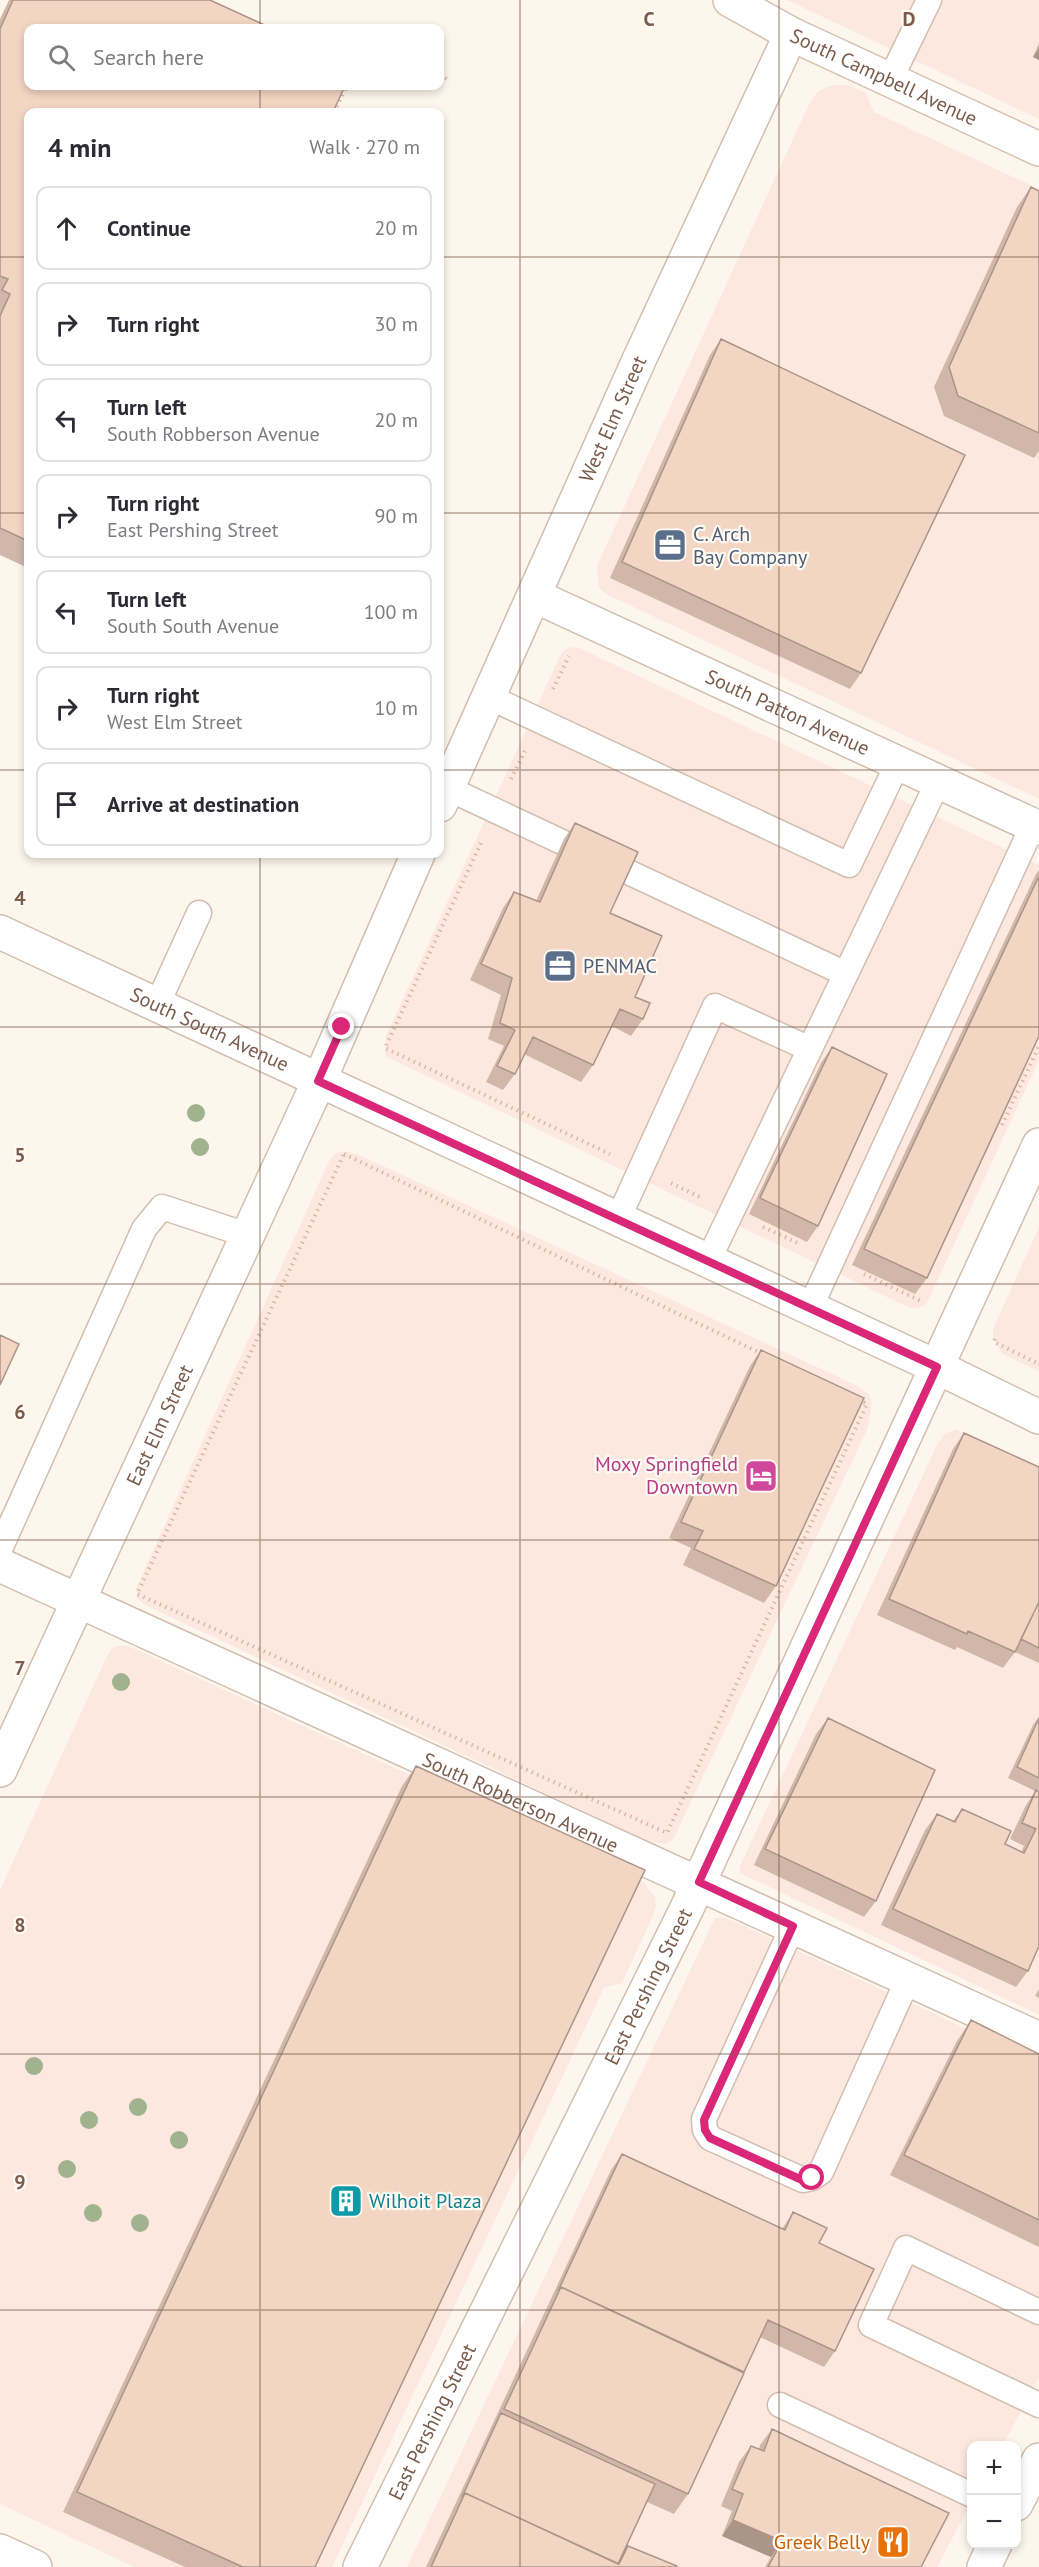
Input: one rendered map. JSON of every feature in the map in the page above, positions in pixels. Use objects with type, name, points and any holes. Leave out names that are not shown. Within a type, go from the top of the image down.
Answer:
[{"type":"street","name":"South Campbell Avenue","points":[[730,0],[791,34],[1039,149]]},
{"type":"street","name":"West Elm Street","points":[[444,795],[639,360],[791,34]]},
{"type":"street","name":"South Patton Avenue","points":[[535,596],[1036,827]]},
{"type":"street","points":[[318,1081],[416,858]]},
{"type":"street","name":"South South Avenue","points":[[0,932],[937,1367],[1039,1417]]},
{"type":"street","name":"East Elm Street","points":[[0,1770],[318,1081]]},
{"type":"street","name":"East Pershing Street","points":[[360,2567],[699,1882],[1039,1145]]},
{"type":"street","name":"South Robberson Avenue","points":[[0,1565],[1039,2039]]},
{"type":"street","points":[[1021,2496],[1039,2460]]},
{"type":"street","points":[[984,2567],[993,2549]]},
{"type":"lane","points":[[890,80],[929,0]]},
{"type":"lane","points":[[489,698],[849,865],[897,763]]},
{"type":"lane","points":[[708,1261],[938,782]]},
{"type":"lane","points":[[444,797],[496,812],[562,842]]},
{"type":"lane","points":[[810,1308],[1036,827]]},
{"type":"lane","points":[[626,871],[846,974]]},
{"type":"lane","points":[[157,1005],[199,913]]},
{"type":"lane","points":[[618,1219],[715,1006],[810,1049]]},
{"type":"lane","points":[[0,1549],[144,1229],[162,1207],[247,1235]]},
{"type":"lane","points":[[793,1926],[704,2120],[705,2130],[710,2138],[802,2180],[812,2178],[821,2172],[908,1979]]},
{"type":"lane","points":[[1039,2313],[906,2248],[871,2325],[1039,2405]]},
{"type":"lane","points":[[780,2405],[967,2493]]},
{"type":"path","points":[[336,108],[345,90]]},
{"type":"path","points":[[579,661],[569,656],[385,1048],[921,1302],[926,1291]]},
{"type":"path","points":[[1000,1131],[1039,1046]]},
{"type":"path","points":[[344,1154],[867,1404],[667,1833],[137,1594],[271,1310],[344,1154]]},
{"type":"path","points":[[999,1332],[994,1342],[1039,1364]]},
{"type":"shaded area","points":[[787,0],[1039,0],[1039,119]]},
{"type":"shaded area","points":[[833,85],[847,85],[865,92],[874,112],[1039,189],[1039,799],[606,594],[599,587],[597,566],[810,102],[818,91]]},
{"type":"shaded area","points":[[577,647],[1039,865],[1039,1060],[927,1303],[919,1308],[910,1308],[385,1056],[386,1036],[561,654],[567,648]]},
{"type":"shaded area","points":[[344,1151],[357,1154],[858,1386],[869,1394],[872,1403],[867,1430],[674,1838],[666,1844],[647,1841],[145,1605],[137,1598],[136,1588],[329,1161],[335,1153]]},
{"type":"shaded area","points":[[1039,1227],[1039,1371],[1002,1354],[993,1338],[993,1329]]},
{"type":"shaded area","points":[[956,1429],[1039,1467],[1039,2015],[740,1873],[740,1866],[938,1443],[945,1434]]},
{"type":"shaded area","points":[[121,1645],[133,1648],[643,1882],[655,1897],[656,1906],[652,1918],[622,1983],[604,1988],[332,2567],[134,2567],[0,2504],[0,1890],[106,1658],[112,1648]]},
{"type":"shaded area","points":[[715,1918],[733,1921],[1039,2062],[1039,2378],[1005,2441],[967,2441],[967,2511],[937,2567],[407,2567]]},
{"type":"building","points":[[13,0],[210,0],[262,24],[24,24],[24,90],[343,90],[335,108],[24,108],[24,539],[0,528],[0,316],[10,294],[2,290],[8,279],[0,276],[0,29]]},
{"type":"building","points":[[1031,187],[1039,191],[1039,433],[958,396],[949,367]]},
{"type":"building","points":[[721,339],[965,455],[861,673],[622,562]]},
{"type":"building","name":"PENMAC","points":[[575,823],[638,852],[610,913],[662,936],[635,997],[650,1003],[643,1019],[620,1009],[593,1065],[533,1037],[515,1074],[497,1066],[515,1030],[500,1023],[512,978],[481,964],[514,892],[540,902]]},
{"type":"building","points":[[1039,876],[1039,1036],[927,1278],[864,1249]]},
{"type":"building","points":[[832,1047],[887,1074],[818,1226],[760,1198]]},
{"type":"building","points":[[0,1335],[19,1344],[0,1385]]},
{"type":"building","name":"Moxy Springfield Downtown","points":[[761,1350],[864,1398],[776,1586],[694,1549],[703,1531],[681,1522]]},
{"type":"building","points":[[964,1433],[1039,1467],[1039,1602],[1015,1652],[968,1631],[967,1634],[889,1599]]},
{"type":"building","points":[[1039,1602],[1039,1648],[1021,1639]]},
{"type":"building","points":[[828,1718],[935,1770],[876,1901],[765,1849]]},
{"type":"building","points":[[1039,1718],[1039,1778],[1017,1767]]},
{"type":"building","name":"Wilhoit Plaza","points":[[416,1766],[645,1870],[315,2567],[243,2567],[77,2492]]},
{"type":"building","points":[[1036,1790],[1039,1792],[1039,1946],[1028,1971],[893,1909],[937,1814],[955,1822],[962,1809],[1011,1831],[1005,1844],[1024,1853],[1036,1829],[1022,1823]]},
{"type":"building","points":[[971,2020],[1039,2054],[1039,2220],[904,2155]]},
{"type":"building","points":[[622,2154],[785,2230],[793,2212],[827,2228],[819,2243],[874,2269],[835,2351],[768,2320],[744,2372],[561,2287],[558,2291]]},
{"type":"building","points":[[561,2287],[744,2373],[688,2494],[504,2409]]},
{"type":"building","points":[[501,2413],[655,2484],[618,2564],[465,2493],[462,2497]]},
{"type":"building","points":[[772,2429],[949,2513],[921,2567],[768,2567],[782,2541],[733,2520],[743,2494],[732,2489],[751,2446],[764,2451]]},
{"type":"building","points":[[465,2493],[619,2564],[628,2546],[677,2567],[431,2567]]},
{"type":"place","name":"C. Arch Bay Company","points":[[670,545]]},
{"type":"place","name":"PENMAC","points":[[560,966]]},
{"type":"place","name":"Moxy Springfield Downtown","points":[[761,1476]]},
{"type":"place","name":"Wilhoit Plaza","points":[[346,2201]]},
{"type":"place","name":"Greek Belly","points":[[893,2542]]},
{"type":"route","points":[[342,1027],[318,1081],[937,1367],[699,1882],[793,1926],[704,2120],[705,2130],[710,2138],[802,2180],[812,2178]]}]
